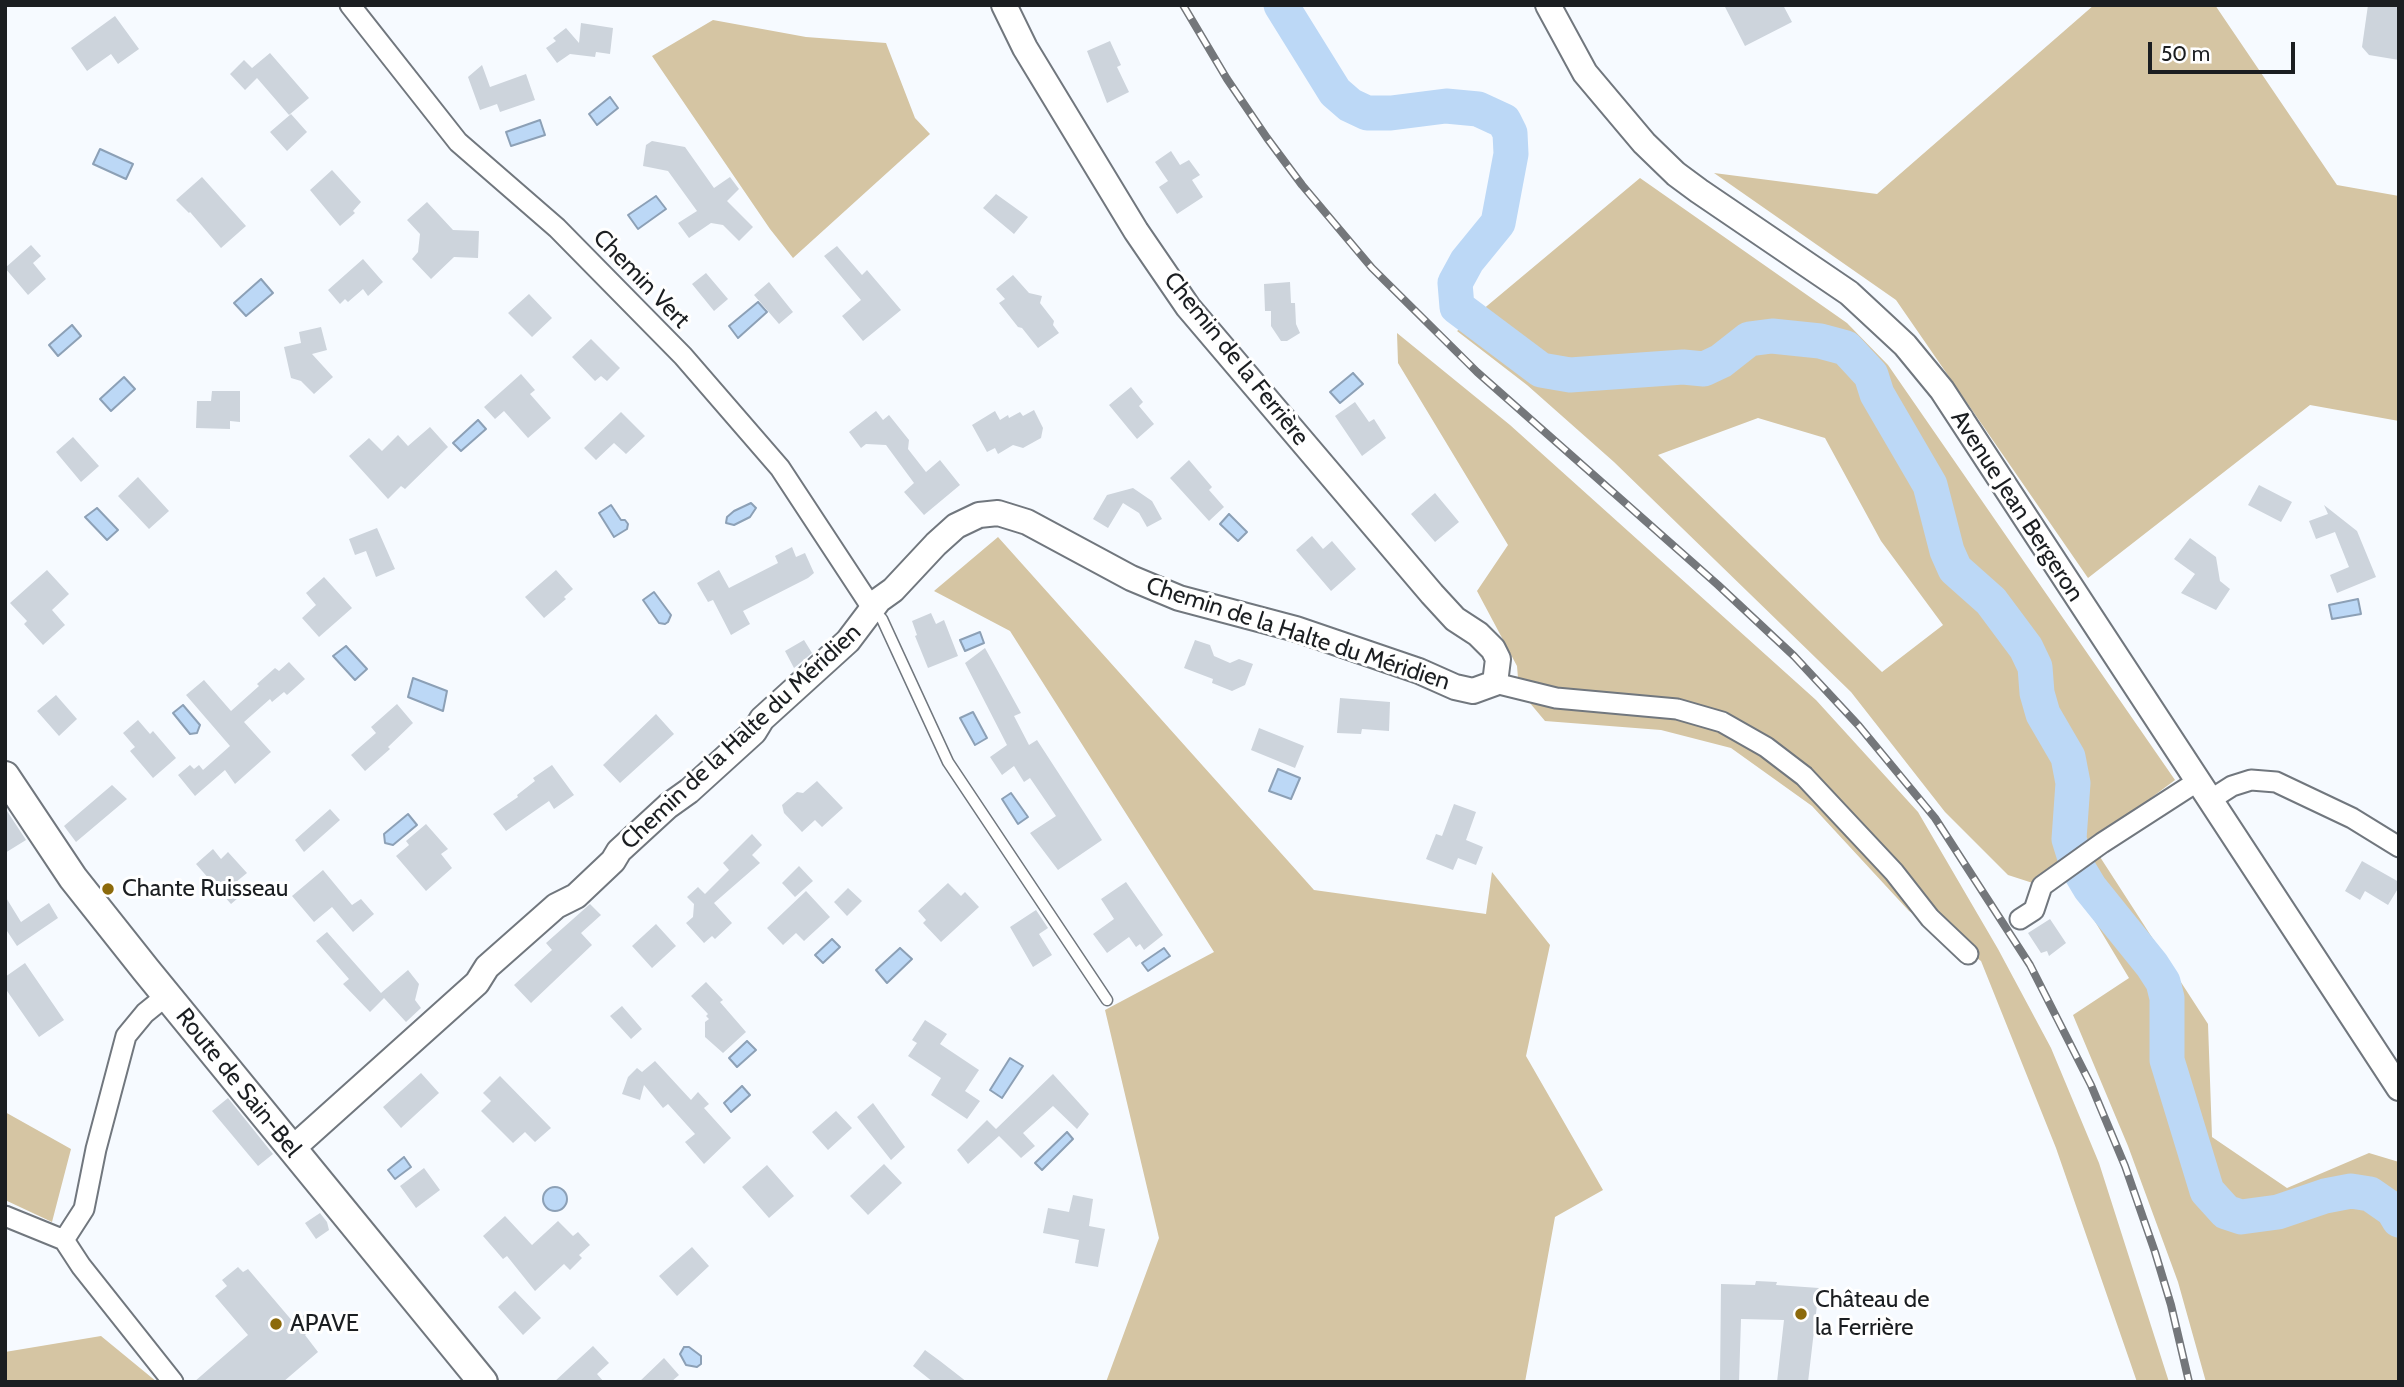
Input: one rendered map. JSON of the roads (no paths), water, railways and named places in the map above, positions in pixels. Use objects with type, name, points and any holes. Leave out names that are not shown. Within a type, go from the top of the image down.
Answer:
[{"type":"main road","name":"Route de Sain-Bel","points":[[5,776],[73,878],[166,996],[483,1382]]},
{"type":"street","name":"Chemin Vert","points":[[351,5],[458,142],[558,228],[682,356],[780,468],[872,608]]},
{"type":"street","name":"Chemin de la Ferrière","points":[[1004,5],[1052,94],[1136,231],[1188,307],[1432,594],[1455,619],[1479,634],[1493,649],[1498,659],[1494,682]]},
{"type":"street","name":"Avenue Jean Bergeron","points":[[1548,5],[1585,73],[1624,122],[1652,151],[1699,191],[1849,293],[1905,345],[1942,390],[2399,1088]]},
{"type":"street","name":"Chemin de la Halte du Méridien","points":[[292,1149],[477,983],[487,967],[556,906],[576,896],[613,861],[619,851],[754,732],[762,719],[848,641],[872,608],[956,526],[979,515],[998,513],[1027,522],[1131,578],[1179,598],[1296,629],[1419,671],[1455,687],[1473,691],[1494,682],[1556,698],[1677,709],[1722,722],[1766,747],[1804,776],[1894,872],[1930,918],[1968,954]]},
{"type":"street","points":[[2020,919],[2034,910],[2042,886],[2102,843],[2204,791],[2251,780],[2276,782],[2352,818],[2399,847]]},
{"type":"street","points":[[64,1240],[84,1209],[96,1149],[126,1036],[145,1013],[166,996]]},
{"type":"street","points":[[5,1216],[64,1240],[173,1382]]},
{"type":"lane","points":[[872,608],[882,619],[948,762],[1107,1000]]},
{"type":"water","points":[[610,97],[618,108],[597,125],[589,114]]},
{"type":"water","points":[[540,120],[545,135],[511,146],[506,132]]},
{"type":"water","points":[[100,149],[133,164],[126,179],[93,164]]},
{"type":"water","points":[[656,196],[666,209],[638,229],[628,215]]},
{"type":"water","points":[[261,279],[273,293],[246,316],[234,303]]},
{"type":"water","points":[[758,302],[767,312],[738,338],[729,326]]},
{"type":"water","points":[[72,325],[81,336],[58,356],[49,345]]},
{"type":"water","points":[[1353,373],[1363,384],[1340,403],[1330,392]]},
{"type":"water","points":[[124,377],[135,389],[111,411],[100,399]]},
{"type":"water","points":[[478,420],[486,429],[461,451],[453,443]]},
{"type":"water","points":[[751,503],[756,508],[750,517],[734,525],[726,523],[727,517],[734,511]]},
{"type":"water","points":[[611,505],[621,520],[628,524],[627,529],[614,537],[599,513]]},
{"type":"water","points":[[97,508],[118,530],[107,540],[85,517]]},
{"type":"water","points":[[1229,514],[1247,532],[1238,541],[1220,524]]},
{"type":"water","points":[[654,592],[671,615],[665,624],[659,623],[643,600]]},
{"type":"water","points":[[2358,599],[2361,614],[2332,619],[2329,605]]},
{"type":"water","points":[[980,632],[984,643],[965,651],[960,640]]},
{"type":"water","points":[[346,646],[367,669],[355,680],[333,656]]},
{"type":"water","points":[[413,678],[447,691],[443,711],[408,697]]},
{"type":"water","points":[[183,705],[200,725],[197,733],[190,734],[173,713]]},
{"type":"water","points":[[973,712],[987,738],[975,745],[960,718]]},
{"type":"water","points":[[1278,769],[1300,778],[1291,799],[1269,791]]},
{"type":"water","points":[[1011,793],[1028,817],[1018,824],[1002,799]]},
{"type":"water","points":[[408,814],[417,825],[393,845],[385,843],[384,834]]},
{"type":"water","points":[[832,939],[840,947],[823,963],[815,955]]},
{"type":"water","points":[[900,948],[912,959],[887,983],[876,970]]},
{"type":"water","points":[[1164,948],[1170,956],[1148,971],[1142,963]]},
{"type":"water","points":[[747,1041],[756,1050],[737,1067],[729,1058]]},
{"type":"water","points":[[1010,1058],[1023,1066],[1002,1098],[990,1090]]},
{"type":"water","points":[[742,1086],[750,1095],[731,1112],[724,1103]]},
{"type":"water","points":[[1067,1132],[1073,1139],[1042,1170],[1035,1163]]},
{"type":"water","points":[[404,1157],[411,1167],[395,1179],[388,1170]]},
{"type":"water","points":[[555,1187],[566,1194],[567,1199],[560,1210],[555,1211],[544,1204],[543,1199],[550,1188]]},
{"type":"water","points":[[684,1347],[689,1347],[701,1356],[701,1364],[697,1367],[686,1365],[680,1354]]},
{"type":"waterway","points":[[1281,5],[1335,92],[1350,105],[1367,113],[1391,113],[1446,106],[1478,109],[1504,121],[1510,133],[1511,154],[1498,223],[1467,261],[1455,283],[1457,307],[1541,370],[1570,375],[1683,367],[1704,369],[1721,361],[1749,339],[1772,336],[1820,341],[1846,348],[1871,375],[1877,394],[1930,485],[1947,551],[1955,569],[1991,601],[2026,648],[2035,667],[2037,693],[2043,714],[2068,757],[2073,783],[2069,839],[2078,868],[2090,888],[2163,982],[2167,998],[2167,1060],[2207,1191],[2226,1212],[2241,1217],[2278,1212],[2325,1196],[2351,1191],[2370,1194],[2393,1210],[2399,1220]]},
{"type":"railway","points":[[1183,5],[1227,79],[1267,138],[1302,185],[1372,268],[1477,372],[1718,585],[1794,656],[1859,726],[1935,818],[2030,965],[2091,1085],[2125,1166],[2155,1252],[2189,1382]]},
{"type":"place","name":"Chante Ruisseau","points":[[108,889]]},
{"type":"place","name":"Château de la Ferrière","points":[[1801,1314]]},
{"type":"place","name":"APAVE","points":[[276,1324]]}]
